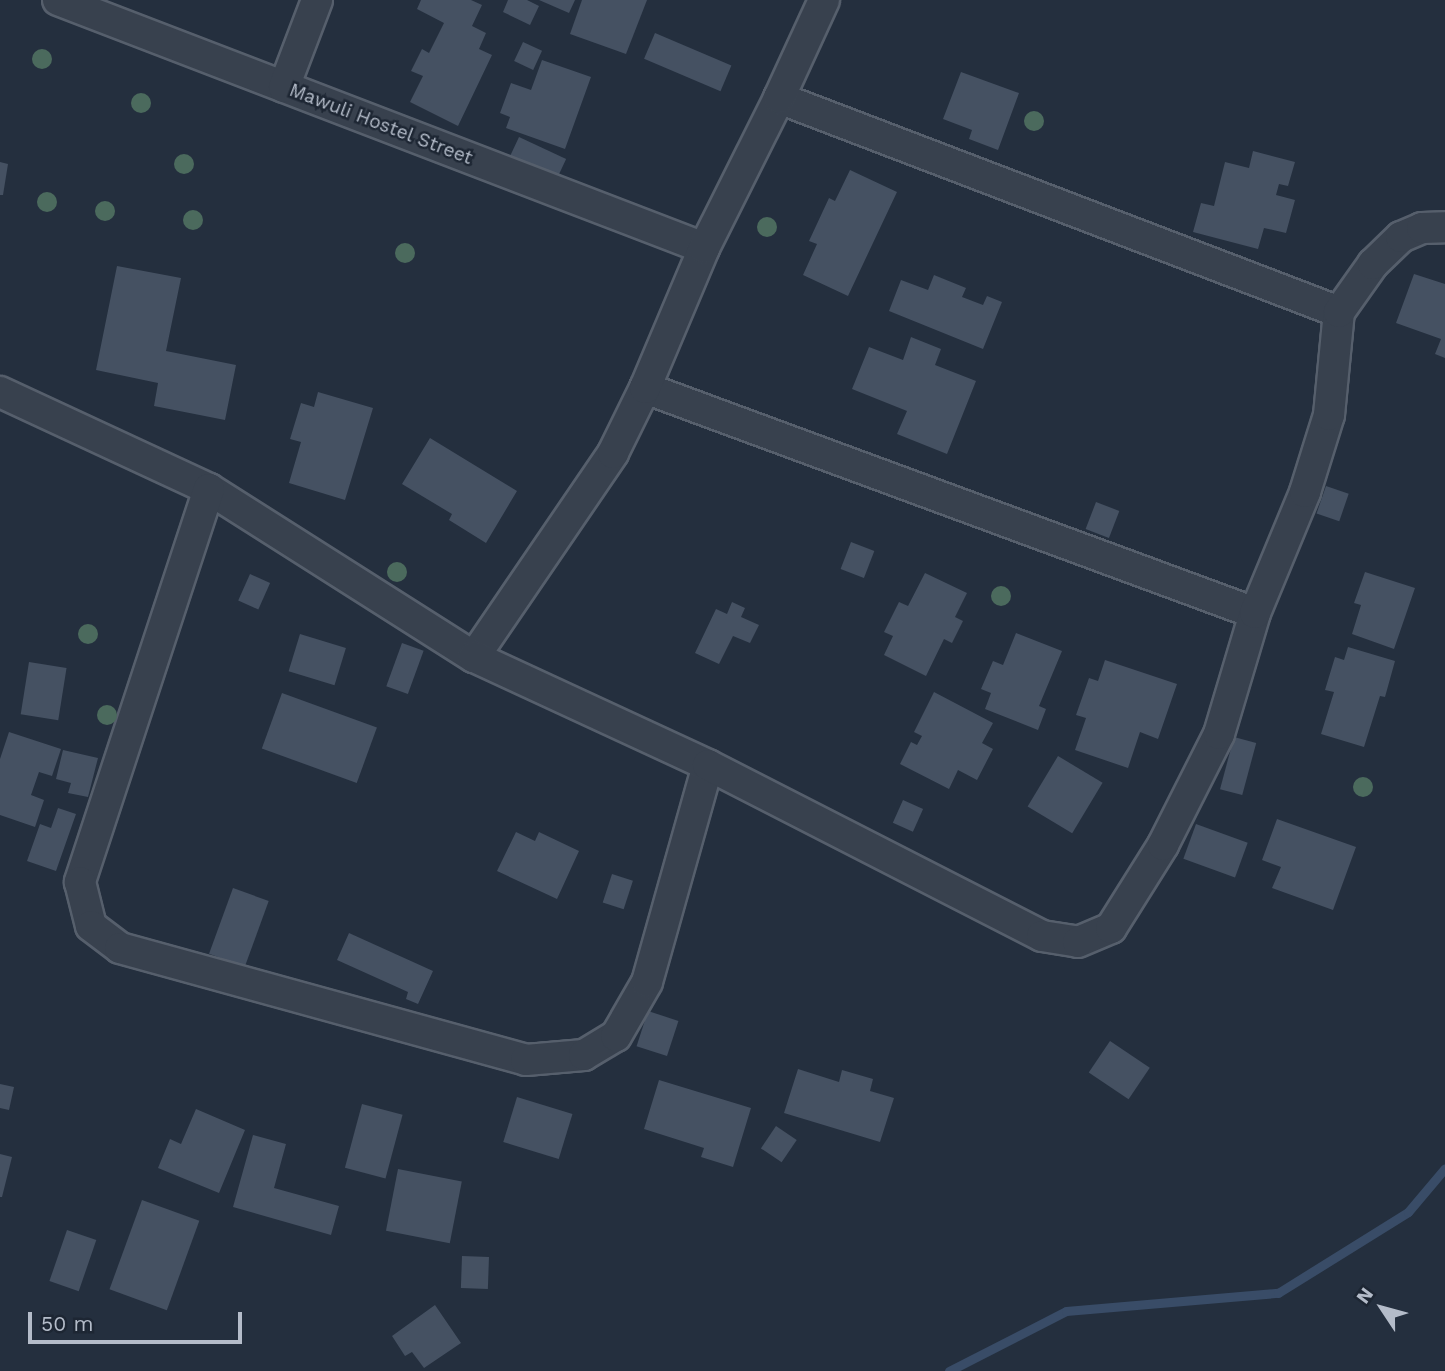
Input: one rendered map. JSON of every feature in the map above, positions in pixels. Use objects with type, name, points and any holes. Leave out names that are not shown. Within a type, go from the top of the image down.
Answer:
[{"type":"street","name":"Mawuli Hostel Street","points":[[58,0],[704,248]]},
{"type":"street","points":[[284,87],[317,0]]},
{"type":"street","points":[[474,657],[613,453],[645,388],[704,248],[779,98],[824,0]]},
{"type":"street","points":[[779,98],[1339,312]]},
{"type":"street","points":[[0,392],[209,489],[474,657],[708,765],[1042,936],[1078,942],[1111,928],[1163,845],[1219,734],[1255,613],[1305,492],[1329,415],[1339,312],[1373,264],[1401,237],[1422,228],[1445,227]]},
{"type":"street","points":[[645,388],[1255,613]]},
{"type":"street","points":[[209,489],[80,882],[91,926],[120,948],[526,1060],[584,1055],[616,1036],[647,982],[708,765]]},
{"type":"building","points":[[421,0],[471,0],[482,5],[472,26],[486,33],[479,49],[492,55],[458,126],[410,102],[423,76],[411,71],[422,49],[429,53],[444,23],[417,9]]},
{"type":"building","points":[[508,0],[527,0],[539,6],[530,25],[503,12]]},
{"type":"building","points":[[539,0],[575,0],[569,13]]},
{"type":"building","points":[[582,0],[647,0],[626,54],[570,34]]},
{"type":"building","points":[[655,33],[731,65],[720,91],[644,59]]},
{"type":"building","points":[[523,42],[542,51],[533,70],[514,61]]},
{"type":"building","points":[[542,60],[591,77],[565,149],[506,128],[510,117],[500,113],[511,83],[531,90]]},
{"type":"building","points":[[961,72],[1019,93],[998,150],[969,139],[972,130],[943,119]]},
{"type":"building","points":[[519,137],[566,159],[554,185],[507,163]]},
{"type":"building","points":[[1253,151],[1295,162],[1288,186],[1279,184],[1276,195],[1295,200],[1286,233],[1264,228],[1258,249],[1193,232],[1201,203],[1214,206],[1225,162],[1249,168]]},
{"type":"building","points":[[0,162],[8,164],[3,195],[0,195]]},
{"type":"building","points":[[850,170],[897,192],[848,296],[803,275],[817,244],[809,241],[829,198],[835,201]]},
{"type":"building","points":[[117,266],[181,278],[166,351],[236,365],[225,420],[154,406],[158,383],[96,370]]},
{"type":"building","points":[[1414,274],[1445,284],[1445,358],[1435,354],[1441,339],[1396,323]]},
{"type":"building","points":[[934,275],[966,288],[962,297],[983,305],[987,296],[1002,302],[983,349],[889,311],[901,280],[928,290]]},
{"type":"building","points":[[911,337],[941,349],[935,365],[976,381],[947,454],[897,434],[907,411],[852,389],[869,347],[903,360]]},
{"type":"building","points":[[318,392],[373,408],[345,500],[289,483],[301,442],[290,439],[301,403],[314,407]]},
{"type":"building","points":[[430,438],[517,491],[486,543],[449,520],[452,514],[402,484]]},
{"type":"building","points":[[1326,486],[1349,494],[1339,521],[1317,513]]},
{"type":"building","points":[[1096,502],[1119,511],[1109,538],[1086,529]]},
{"type":"building","points":[[851,542],[874,551],[864,578],[841,569]]},
{"type":"building","points":[[1365,572],[1415,588],[1394,649],[1352,634],[1361,605],[1354,603]]},
{"type":"building","points":[[925,573],[967,593],[955,617],[963,621],[952,643],[944,639],[926,676],[884,655],[893,636],[884,632],[899,602],[908,606]]},
{"type":"building","points":[[250,574],[270,583],[258,609],[238,600]]},
{"type":"building","points":[[732,602],[745,608],[741,617],[759,625],[750,643],[733,636],[719,664],[695,653],[716,609],[727,614]]},
{"type":"building","points":[[1016,633],[1062,651],[1039,706],[1046,709],[1038,730],[985,709],[991,693],[981,689],[993,661],[1003,665]]},
{"type":"building","points":[[300,634],[346,648],[335,685],[289,671]]},
{"type":"building","points":[[402,643],[424,651],[408,694],[386,686]]},
{"type":"building","points":[[1348,647],[1395,661],[1385,697],[1380,696],[1364,747],[1321,734],[1334,692],[1325,690],[1335,657],[1344,660]]},
{"type":"building","points":[[1105,660],[1177,684],[1158,739],[1140,732],[1128,768],[1075,750],[1086,718],[1076,715],[1089,678],[1098,681]]},
{"type":"building","points":[[29,662],[67,668],[58,720],[21,714]]},
{"type":"building","points":[[934,692],[993,723],[982,743],[993,749],[977,780],[958,770],[949,789],[900,764],[911,742],[917,745],[922,736],[914,732]]},
{"type":"building","points":[[282,693],[377,728],[357,783],[262,748]]},
{"type":"building","points":[[9,732],[61,749],[52,776],[39,772],[31,795],[44,800],[35,827],[0,815],[0,759]]},
{"type":"building","points":[[1234,737],[1256,743],[1242,795],[1220,789]]},
{"type":"building","points":[[63,750],[98,758],[88,797],[68,793],[71,783],[56,779]]},
{"type":"building","points":[[1058,756],[1103,783],[1072,833],[1028,807]]},
{"type":"building","points":[[903,800],[923,809],[913,832],[893,823]]},
{"type":"building","points":[[58,808],[76,814],[56,871],[27,861],[40,824],[51,828]]},
{"type":"building","points":[[1277,819],[1356,847],[1333,910],[1272,888],[1281,867],[1262,860]]},
{"type":"building","points":[[1196,824],[1248,843],[1235,878],[1183,859]]},
{"type":"building","points":[[516,832],[535,841],[539,832],[579,851],[557,899],[497,871]]},
{"type":"building","points":[[612,874],[633,881],[624,909],[603,903]]},
{"type":"building","points":[[233,888],[269,901],[245,967],[209,954]]},
{"type":"building","points":[[349,933],[433,971],[418,1004],[406,999],[408,992],[337,960]]},
{"type":"building","points":[[648,1011],[678,1021],[667,1056],[637,1046]]},
{"type":"building","points":[[1110,1041],[1150,1068],[1129,1099],[1089,1073]]},
{"type":"building","points":[[798,1069],[839,1082],[842,1070],[873,1079],[870,1091],[894,1098],[880,1142],[784,1113]]},
{"type":"building","points":[[659,1080],[751,1108],[733,1167],[701,1157],[704,1148],[644,1129]]},
{"type":"building","points":[[0,1084],[14,1087],[9,1110],[0,1108]]},
{"type":"building","points":[[517,1097],[572,1114],[559,1159],[503,1142]]},
{"type":"building","points":[[362,1104],[403,1115],[385,1179],[345,1168]]},
{"type":"building","points":[[196,1109],[245,1130],[219,1193],[158,1168],[170,1139],[181,1144]]},
{"type":"building","points":[[776,1126],[797,1140],[782,1162],[761,1148]]},
{"type":"building","points":[[253,1135],[286,1144],[274,1188],[339,1206],[331,1235],[233,1207]]},
{"type":"building","points":[[0,1154],[12,1157],[2,1197],[0,1197]]},
{"type":"building","points":[[398,1169],[462,1181],[450,1243],[386,1231]]},
{"type":"building","points":[[142,1200],[199,1221],[167,1310],[110,1289]]},
{"type":"building","points":[[67,1230],[96,1240],[79,1291],[49,1281]]},
{"type":"building","points":[[462,1256],[489,1257],[488,1289],[461,1288]]},
{"type":"building","points":[[435,1305],[461,1343],[424,1368],[412,1352],[405,1356],[392,1336]]},
{"type":"waterway","points":[[949,1371],[1066,1311],[1278,1293],[1408,1212],[1445,1168]]}]
